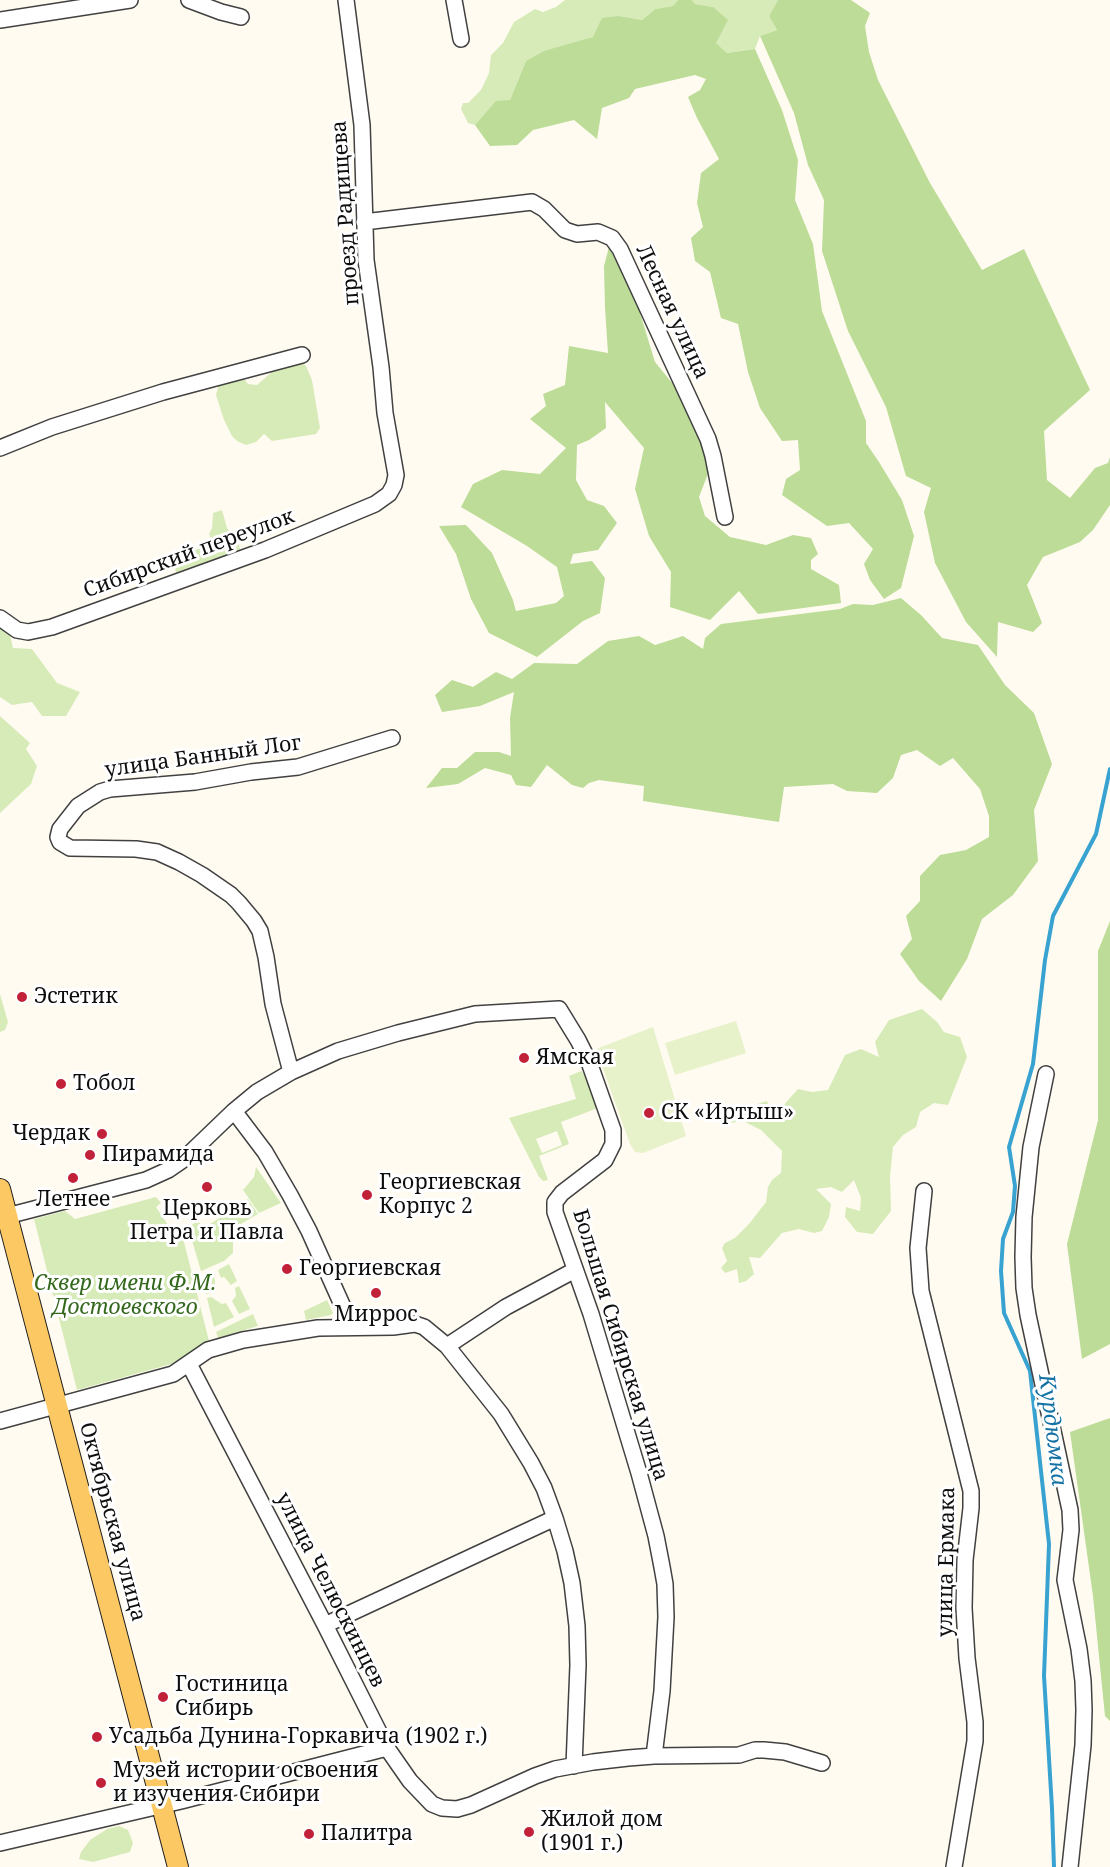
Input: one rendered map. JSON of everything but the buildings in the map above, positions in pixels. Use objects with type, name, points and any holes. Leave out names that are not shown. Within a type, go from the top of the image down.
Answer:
[{"type":"main road","name":"Октябрьская улица","points":[[0,1189],[178,1867]]},
{"type":"street","points":[[0,20],[130,0]]},
{"type":"street","points":[[189,0],[241,18]]},
{"type":"street","name":"проезд Радищева","points":[[346,0],[364,150],[366,260],[385,413],[396,475],[389,494]]},
{"type":"street","points":[[454,0],[461,39]]},
{"type":"street","name":"Лесная улица","points":[[364,222],[532,202],[544,209],[565,230],[577,234],[598,232],[612,238],[620,249],[708,440],[725,517]]},
{"type":"street","points":[[0,448],[52,427],[163,392],[302,355]]},
{"type":"street","name":"Сибирский переулок","points":[[0,618],[17,630],[28,632],[52,627],[265,550],[375,504],[389,494]]},
{"type":"street","name":"улица Банный Лог","points":[[291,1072],[273,1004],[263,943],[254,921],[239,903],[209,880],[157,852],[136,849],[70,848],[60,842],[58,837],[60,829],[78,806],[100,792],[110,789],[195,782],[251,772],[298,767],[392,738]]},
{"type":"street","name":"Большая Сибирская улица","points":[[7,1216],[146,1180],[168,1170],[257,1092],[291,1072],[338,1051],[474,1014],[559,1009],[590,1062],[613,1130],[613,1144],[605,1160],[562,1193],[555,1202],[555,1212],[591,1314],[639,1473],[656,1536],[665,1584],[662,1682],[654,1756]]},
{"type":"street","points":[[1046,1074],[1031,1147],[1024,1217],[1023,1257],[1028,1315],[1070,1510],[1071,1530],[1065,1580],[1083,1681],[1083,1746],[1070,1867]]},
{"type":"street","points":[[234,1111],[265,1152],[290,1195],[309,1231],[352,1327]]},
{"type":"street","name":"улица Ермака","points":[[924,1191],[918,1248],[921,1291],[971,1491],[965,1560],[964,1608],[975,1741],[954,1867]]},
{"type":"street","points":[[447,1346],[506,1307],[575,1270]]},
{"type":"street","points":[[0,1421],[161,1378],[189,1364],[208,1350],[230,1343],[307,1330],[416,1324],[429,1330],[447,1346],[501,1414],[544,1488],[555,1518],[566,1551],[577,1626],[578,1665],[574,1766],[654,1756],[739,1755],[755,1750],[785,1752],[822,1763]]},
{"type":"street","name":"улица Челюскинцев","points":[[189,1364],[326,1624],[387,1748],[410,1781],[425,1797],[432,1804],[442,1808],[458,1809],[535,1776],[574,1766]]},
{"type":"street","points":[[326,1624],[555,1518]]},
{"type":"street","points":[[0,1843],[162,1806],[387,1748]]},
{"type":"green space","points":[[565,0],[678,0],[673,6],[655,9],[642,20],[619,16],[593,37],[526,61],[510,100],[496,102],[475,125],[468,123],[461,109],[463,103],[468,103],[481,90],[489,73],[491,55],[503,43],[514,22],[535,9],[543,12],[556,7]]},
{"type":"green space","points":[[678,0],[692,0],[695,4],[713,7],[728,20],[716,43],[727,53],[755,49],[782,110],[798,160],[795,200],[813,244],[822,311],[866,421],[866,443],[902,500],[914,536],[901,588],[884,599],[870,580],[864,564],[873,549],[849,523],[827,526],[782,495],[786,479],[800,470],[798,440],[782,441],[760,408],[748,372],[738,324],[721,318],[710,272],[695,261],[691,238],[703,227],[697,203],[701,173],[719,159],[688,97],[700,90],[706,79],[695,75],[635,89],[629,98],[602,108],[597,139],[574,120],[533,130],[517,145],[490,146],[475,125],[496,101],[510,100],[526,61],[544,51],[593,37],[602,18],[619,16],[642,20],[655,9],[673,6]]},
{"type":"green space","points":[[692,0],[778,0],[769,16],[777,30],[760,36],[755,49],[727,53],[716,43],[713,7],[695,4]]},
{"type":"green space","points":[[778,0],[851,0],[870,13],[865,26],[869,52],[878,80],[930,183],[982,270],[1024,249],[1090,390],[1044,431],[1047,480],[1070,498],[1095,468],[1108,463],[1110,457],[1110,505],[1093,530],[1080,542],[1043,557],[1027,585],[1042,623],[1033,632],[998,622],[997,657],[966,622],[935,563],[924,512],[931,488],[906,476],[886,407],[848,331],[822,251],[824,200],[808,165],[794,113],[760,36],[777,30],[769,16]]},
{"type":"green space","points":[[609,247],[636,300],[655,362],[677,389],[704,448],[709,471],[699,497],[705,516],[730,537],[766,545],[793,535],[811,538],[818,554],[811,560],[811,569],[839,585],[841,603],[758,614],[739,591],[710,620],[670,607],[671,572],[649,536],[635,489],[644,448],[605,402],[606,428],[577,445],[576,480],[587,500],[604,506],[617,523],[598,550],[573,554],[570,564],[592,561],[605,578],[600,613],[583,621],[537,657],[489,633],[471,599],[456,554],[439,526],[466,525],[492,553],[516,611],[556,603],[564,596],[557,567],[527,546],[461,507],[473,484],[502,470],[540,474],[566,448],[530,419],[546,406],[543,394],[565,385],[569,346],[608,353],[604,266]]},
{"type":"green space","points":[[299,360],[306,366],[312,380],[320,428],[316,434],[272,441],[264,434],[256,442],[246,445],[237,441],[224,420],[216,395],[219,383],[242,376],[248,384],[257,385],[280,365]]},
{"type":"green space","points":[[222,510],[227,528],[238,542],[241,553],[209,562],[177,576],[174,564],[180,555],[213,544],[209,534],[212,528],[213,513]]},
{"type":"green space","points":[[901,598],[942,638],[978,645],[1005,685],[1034,713],[1052,764],[1034,810],[1038,861],[1013,895],[982,919],[967,959],[941,1001],[919,981],[900,954],[912,939],[906,916],[920,901],[920,876],[940,855],[966,850],[989,837],[989,816],[980,789],[953,758],[940,766],[917,750],[901,755],[893,778],[877,793],[847,791],[833,784],[784,787],[779,822],[643,801],[644,786],[599,780],[583,788],[572,785],[547,765],[531,787],[516,785],[511,775],[485,768],[458,784],[426,788],[442,768],[457,768],[475,752],[499,752],[511,756],[510,718],[514,692],[480,706],[442,712],[435,695],[452,680],[473,687],[496,672],[512,679],[534,663],[577,664],[608,641],[639,636],[655,645],[683,636],[703,649],[705,638],[721,624],[840,609],[853,604],[873,605]]},
{"type":"green space","points":[[0,627],[10,635],[13,648],[32,649],[57,683],[80,692],[66,716],[42,716],[32,702],[12,705],[0,697]]},
{"type":"green space","points":[[0,716],[30,743],[26,749],[37,766],[31,784],[0,813]]},
{"type":"green space","points":[[1110,921],[1110,1344],[1082,1359],[1067,1244],[1098,1120],[1098,951]]},
{"type":"green space","points":[[0,994],[8,1022],[5,1030],[0,1032]]},
{"type":"green space","points":[[922,1009],[937,1022],[944,1032],[960,1037],[967,1057],[948,1105],[934,1103],[920,1112],[916,1127],[903,1135],[893,1147],[890,1176],[891,1211],[873,1234],[857,1232],[845,1217],[846,1207],[860,1211],[861,1198],[854,1180],[842,1192],[831,1187],[816,1189],[831,1204],[829,1217],[822,1231],[814,1233],[799,1229],[782,1233],[760,1258],[749,1257],[754,1274],[746,1281],[739,1283],[737,1269],[725,1273],[721,1268],[727,1261],[722,1248],[749,1224],[766,1202],[768,1187],[772,1180],[781,1173],[782,1151],[761,1130],[743,1121],[724,1124],[722,1115],[767,1101],[771,1113],[781,1108],[798,1089],[812,1092],[828,1090],[845,1055],[861,1049],[879,1057],[875,1042],[889,1020]]},
{"type":"green space","points":[[736,1021],[746,1053],[675,1075],[665,1043]]},
{"type":"green space","name":"СК «Иртыш»","points":[[653,1027],[686,1136],[643,1153],[635,1152],[630,1144],[596,1049]]},
{"type":"green space","points":[[581,1071],[587,1077],[598,1108],[561,1122],[569,1144],[539,1156],[548,1180],[543,1181],[509,1118],[576,1099],[569,1076]],"holes":[[[557,1131],[562,1145],[542,1153],[536,1139]]]},
{"type":"green space","points":[[256,1167],[281,1203],[259,1213],[243,1190],[254,1177]]},
{"type":"green space","name":"Сквер имени Ф.М. Достоевского","points":[[156,1197],[161,1203],[156,1207],[172,1231],[177,1228],[183,1238],[209,1341],[175,1363],[77,1390],[34,1219],[65,1211],[75,1219]]},
{"type":"green space","points":[[248,1199],[258,1214],[239,1225],[233,1243],[233,1253],[224,1261],[201,1271],[188,1227],[198,1221],[204,1228]]},
{"type":"green space","points":[[229,1264],[237,1281],[231,1285],[224,1277],[221,1278],[218,1270]]},
{"type":"green space","points":[[212,1272],[215,1286],[210,1293],[206,1294],[201,1278]]},
{"type":"green space","points":[[239,1286],[250,1309],[239,1314],[232,1301],[236,1296],[235,1288]]},
{"type":"green space","points":[[211,1297],[222,1304],[226,1303],[234,1317],[214,1327],[207,1298]]},
{"type":"green space","points":[[327,1300],[333,1313],[331,1315],[306,1320],[304,1311]]},
{"type":"green space","points":[[253,1314],[258,1326],[218,1338],[216,1332]]},
{"type":"green space","points":[[1110,1418],[1110,1721],[1105,1716],[1093,1596],[1070,1432]]},
{"type":"green space","points":[[119,1826],[128,1830],[133,1843],[130,1852],[93,1862],[79,1859],[90,1840],[107,1829]]},
{"type":"waterway","name":"Курдюмка","points":[[1054,1867],[1044,1676],[1049,1544],[1030,1371],[1004,1313],[1001,1271],[1003,1239],[1013,1212],[1015,1186],[1009,1147],[1033,1064],[1045,960],[1053,916],[1096,834],[1110,769]]},
{"type":"place","name":"Эстетик","points":[[22,997]]},
{"type":"place","name":"Ямская","points":[[524,1058]]},
{"type":"place","name":"Тобол","points":[[61,1084]]},
{"type":"place","name":"СК «Иртыш»","points":[[649,1113]]},
{"type":"place","name":"Чердак","points":[[102,1134]]},
{"type":"place","name":"Пирамида","points":[[90,1155]]},
{"type":"place","name":"Летнее","points":[[73,1178]]},
{"type":"place","name":"Церковь Петра и Павла","points":[[207,1187]]},
{"type":"place","name":"Георгиевская Корпус 2","points":[[367,1195]]},
{"type":"place","name":"Георгиевская","points":[[287,1269]]},
{"type":"place","name":"Миррос","points":[[376,1293]]},
{"type":"place","name":"Гостиница Сибирь","points":[[163,1697]]},
{"type":"place","name":"Усадьба Дунина-Горкавича (1902 г.)","points":[[97,1737]]},
{"type":"place","name":"Музей истории освоения и изучения Сибири","points":[[101,1783]]},
{"type":"place","name":"Жилой дом (1901 г.)","points":[[529,1832]]},
{"type":"place","name":"Палитра","points":[[309,1834]]}]
